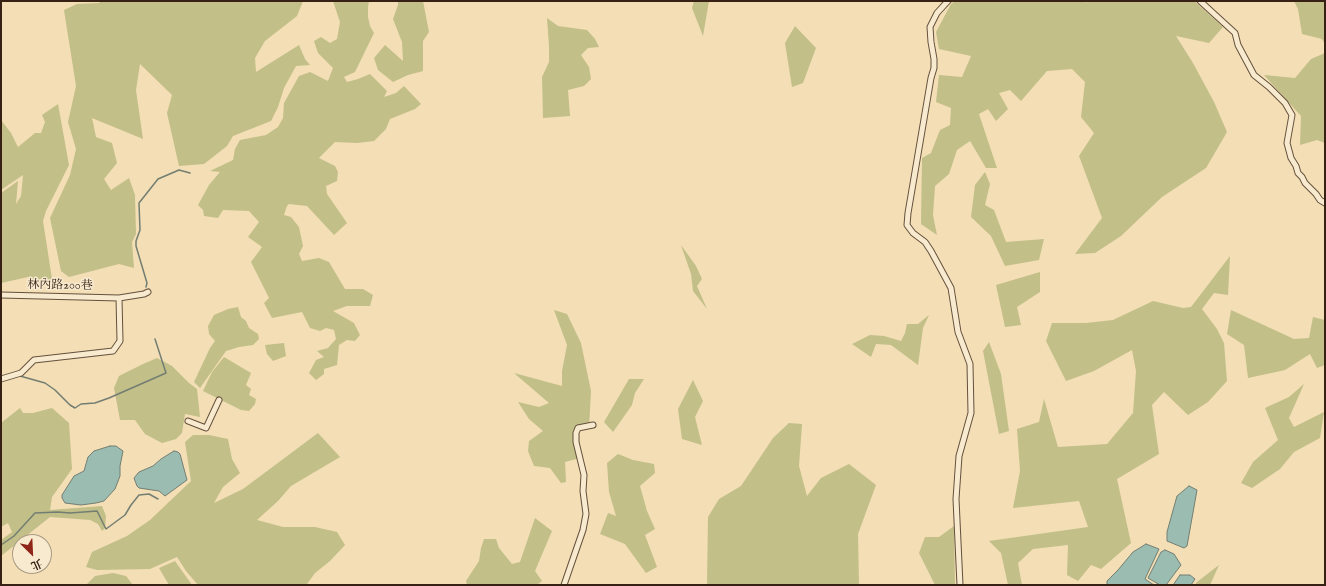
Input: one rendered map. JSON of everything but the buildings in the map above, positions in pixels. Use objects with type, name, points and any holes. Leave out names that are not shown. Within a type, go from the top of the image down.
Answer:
[{"type":"street","points":[[948,1],[937,13],[930,26],[934,68],[910,198],[908,225],[913,233],[925,242],[951,288],[958,332],[970,364],[971,413],[959,456],[956,499],[960,585]]},
{"type":"street","points":[[1200,1],[1235,33],[1238,45],[1254,75],[1286,103],[1292,115],[1287,143],[1291,158],[1298,173],[1302,176],[1305,183],[1320,200],[1325,203]]},
{"type":"street","name":"林內路200巷","points":[[1,295],[119,298],[148,292]]},
{"type":"street","points":[[1,378],[21,373],[34,360],[113,351],[120,341],[119,298]]},
{"type":"street","points":[[188,421],[206,428],[220,400]]},
{"type":"street","points":[[564,585],[583,530],[586,514],[583,491],[584,475],[576,442],[576,433],[578,428],[593,425]]},
{"type":"shaded area","points":[[101,1],[303,1],[297,16],[265,41],[255,58],[256,72],[299,45],[305,59],[310,65],[296,66],[284,88],[278,107],[271,121],[233,136],[227,146],[204,164],[179,166],[167,113],[172,95],[140,64],[136,90],[143,139],[92,118],[96,137],[112,143],[117,163],[104,179],[111,190],[129,178],[135,195],[136,234],[132,242],[134,268],[119,264],[69,277],[61,271],[50,218],[70,175],[76,149],[68,122],[76,86],[64,10],[77,4],[99,3]]},
{"type":"shaded area","points":[[333,1],[369,1],[368,17],[370,26],[374,33],[355,72],[344,77],[347,82],[370,74],[387,91],[384,97],[396,93],[404,86],[421,104],[415,109],[390,119],[386,129],[374,141],[357,143],[335,142],[319,158],[335,166],[338,172],[337,181],[326,186],[327,194],[347,223],[334,235],[307,206],[289,204],[287,206],[284,215],[291,217],[299,227],[303,246],[299,254],[302,261],[319,258],[329,262],[345,289],[363,289],[373,295],[370,306],[347,306],[333,311],[354,323],[360,335],[355,341],[347,340],[339,345],[337,365],[324,369],[324,374],[316,380],[309,373],[316,360],[324,357],[317,351],[328,348],[336,339],[334,330],[326,328],[320,331],[310,328],[302,312],[272,318],[264,303],[269,298],[251,262],[262,247],[248,237],[259,222],[249,211],[223,210],[218,218],[204,216],[203,210],[198,205],[209,185],[220,172],[210,171],[233,160],[235,149],[240,140],[266,135],[278,127],[283,118],[284,103],[299,76],[310,72],[328,81],[333,68],[318,53],[314,41],[321,37],[330,43],[337,39],[340,22]]},
{"type":"shaded area","points":[[398,1],[423,1],[429,32],[423,41],[423,71],[408,75],[393,82],[378,70],[374,58],[385,45],[403,61],[402,42],[393,19]]},
{"type":"shaded area","points":[[694,1],[709,1],[703,36],[692,8]]},
{"type":"shaded area","points":[[955,1],[1086,1],[1086,3],[1088,1],[1194,1],[1223,27],[1209,43],[1176,36],[1193,63],[1214,102],[1227,132],[1206,168],[1162,197],[1121,236],[1095,253],[1075,254],[1102,218],[1079,156],[1094,133],[1081,117],[1085,82],[1072,69],[1047,71],[1021,101],[1010,90],[999,93],[1008,109],[996,121],[988,109],[979,114],[997,168],[986,168],[970,141],[957,150],[949,174],[935,186],[933,215],[937,235],[921,224],[922,158],[931,153],[940,130],[950,125],[951,108],[936,102],[939,75],[962,77],[971,56],[939,49],[936,32],[951,4]]},
{"type":"shaded area","points":[[1294,1],[1325,1],[1325,44],[1322,39],[1302,34],[1298,9]]},
{"type":"shaded area","points":[[547,18],[558,26],[587,30],[595,39],[599,47],[588,48],[581,55],[589,67],[591,79],[584,86],[568,90],[570,116],[543,118],[542,77],[549,62]]},
{"type":"shaded area","points":[[795,26],[816,48],[803,83],[792,87],[785,43]]},
{"type":"shaded area","points":[[1325,53],[1325,143],[1317,140],[1300,145],[1301,116],[1264,75],[1295,78],[1311,59]]},
{"type":"shaded area","points":[[58,104],[69,165],[46,211],[43,221],[52,279],[44,285],[28,277],[1,283],[1,193],[18,181],[16,204],[21,196],[23,175],[1,190],[1,120],[11,133],[18,147],[35,133],[41,133],[45,122],[42,115]]},
{"type":"shaded area","points":[[985,172],[990,184],[985,205],[994,210],[1006,242],[1044,239],[1039,260],[1005,266],[991,236],[971,217],[975,185]]},
{"type":"shaded area","points":[[681,245],[696,266],[702,279],[697,286],[707,309],[693,291],[691,274]]},
{"type":"shaded area","points":[[1230,256],[1228,295],[1214,293],[1202,309],[1217,329],[1224,343],[1227,381],[1208,402],[1188,415],[1164,392],[1152,405],[1159,454],[1117,479],[1131,543],[1101,569],[1091,565],[1078,581],[1067,575],[1068,545],[1033,549],[1018,563],[1022,585],[1008,585],[1001,553],[989,541],[1088,527],[1079,501],[1013,508],[1020,471],[1017,429],[1039,422],[1044,399],[1058,447],[1107,444],[1133,413],[1136,371],[1132,350],[1094,371],[1066,381],[1046,341],[1052,323],[1086,323],[1113,320],[1153,301],[1183,308],[1191,307]]},
{"type":"shaded area","points":[[1040,272],[1040,292],[1017,307],[1021,325],[1005,327],[996,285]]},
{"type":"shaded area","points":[[238,307],[241,317],[246,321],[249,328],[258,334],[259,339],[253,345],[226,351],[200,388],[194,382],[210,348],[215,341],[209,334],[208,326],[214,315],[228,309]]},
{"type":"shaded area","points":[[554,310],[567,314],[581,343],[591,391],[589,428],[579,429],[580,458],[565,462],[566,482],[561,483],[550,468],[534,466],[528,451],[529,441],[543,431],[529,419],[518,402],[539,407],[549,403],[514,373],[562,386],[562,371],[567,345]]},
{"type":"shaded area","points":[[1231,310],[1294,339],[1309,338],[1313,317],[1325,320],[1325,365],[1317,368],[1310,354],[1285,370],[1248,378],[1244,345],[1227,334]]},
{"type":"shaded area","points":[[929,315],[923,328],[918,365],[891,345],[876,344],[871,357],[852,344],[870,335],[884,336],[901,341],[907,324],[918,324]]},
{"type":"shaded area","points":[[989,342],[1001,374],[1009,431],[999,434],[983,351]]},
{"type":"shaded area","points":[[284,343],[286,356],[273,361],[267,354],[265,345]]},
{"type":"shaded area","points":[[224,357],[251,373],[246,385],[251,389],[249,395],[256,399],[255,404],[249,411],[241,410],[203,391],[212,372]]},
{"type":"shaded area","points":[[157,358],[172,366],[197,389],[200,417],[185,414],[182,433],[176,439],[162,443],[145,434],[135,420],[120,420],[114,388],[119,376]]},
{"type":"shaded area","points":[[629,379],[644,379],[635,393],[632,405],[613,432],[604,422]]},
{"type":"shaded area","points":[[693,380],[703,401],[695,417],[702,445],[682,439],[678,409]]},
{"type":"shaded area","points":[[1304,384],[1289,418],[1294,427],[1324,412],[1320,438],[1294,452],[1280,469],[1252,488],[1241,483],[1253,462],[1278,440],[1265,408],[1289,397]]},
{"type":"shaded area","points":[[20,408],[23,413],[33,413],[52,408],[69,423],[72,469],[52,497],[50,510],[102,506],[106,516],[105,528],[102,531],[98,524],[90,520],[50,517],[29,534],[12,534],[12,547],[1,556],[1,540],[12,532],[8,523],[1,527],[1,423]]},
{"type":"shaded area","points":[[789,423],[802,424],[799,466],[807,496],[821,478],[849,464],[876,485],[858,534],[859,585],[707,585],[708,517],[719,499],[741,486],[773,438]]},
{"type":"shaded area","points":[[318,433],[340,457],[291,486],[278,501],[257,520],[283,527],[315,527],[337,532],[345,545],[330,561],[315,573],[307,585],[198,585],[177,557],[150,569],[97,570],[86,567],[92,552],[127,536],[150,520],[191,481],[185,442],[193,435],[209,435],[228,439],[232,459],[240,473],[223,487],[214,503],[243,489]]},
{"type":"shaded area","points":[[618,454],[633,460],[654,464],[655,473],[640,486],[647,511],[655,529],[645,535],[657,567],[646,573],[625,544],[600,534],[608,513],[616,516],[609,492],[607,463]]},
{"type":"shaded area","points":[[535,518],[552,531],[535,571],[542,581],[537,585],[467,585],[466,581],[479,561],[484,539],[496,539],[499,548],[512,564],[520,562]]},
{"type":"shaded area","points":[[954,526],[955,585],[935,585],[919,553],[925,537],[939,537]]},
{"type":"shaded area","points":[[175,561],[192,585],[169,585],[159,568]]},
{"type":"shaded area","points":[[1219,565],[1210,585],[1195,585],[1197,582]]},
{"type":"shaded area","points":[[113,573],[126,576],[133,585],[86,585],[95,576]]},
{"type":"water","points":[[110,446],[116,446],[123,451],[120,476],[115,489],[104,501],[81,505],[65,503],[62,495],[74,476],[84,471],[88,457],[94,451]]},
{"type":"water","points":[[174,451],[180,454],[187,480],[165,496],[159,491],[139,488],[137,486],[134,478],[139,472],[153,466]]},
{"type":"water","points":[[1189,486],[1197,490],[1187,546],[1184,548],[1167,541],[1167,532],[1177,496]]},
{"type":"water","points":[[1146,544],[1159,549],[1145,579],[1154,585],[1107,585],[1107,581],[1133,552]]},
{"type":"water","points":[[1165,550],[1174,554],[1181,565],[1166,585],[1160,585],[1148,578],[1161,552]]},
{"type":"water","points":[[1180,575],[1190,575],[1195,579],[1191,585],[1173,585]]},
{"type":"waterway","points":[[146,287],[147,283],[136,246],[136,241],[140,230],[139,203],[158,179],[179,170],[190,173]]},
{"type":"waterway","points":[[20,376],[45,383],[75,408],[81,404],[95,403],[166,373],[155,339]]},
{"type":"waterway","points":[[1,545],[14,536],[35,513],[97,511],[106,529],[125,515],[139,495],[149,494],[158,499]]}]
